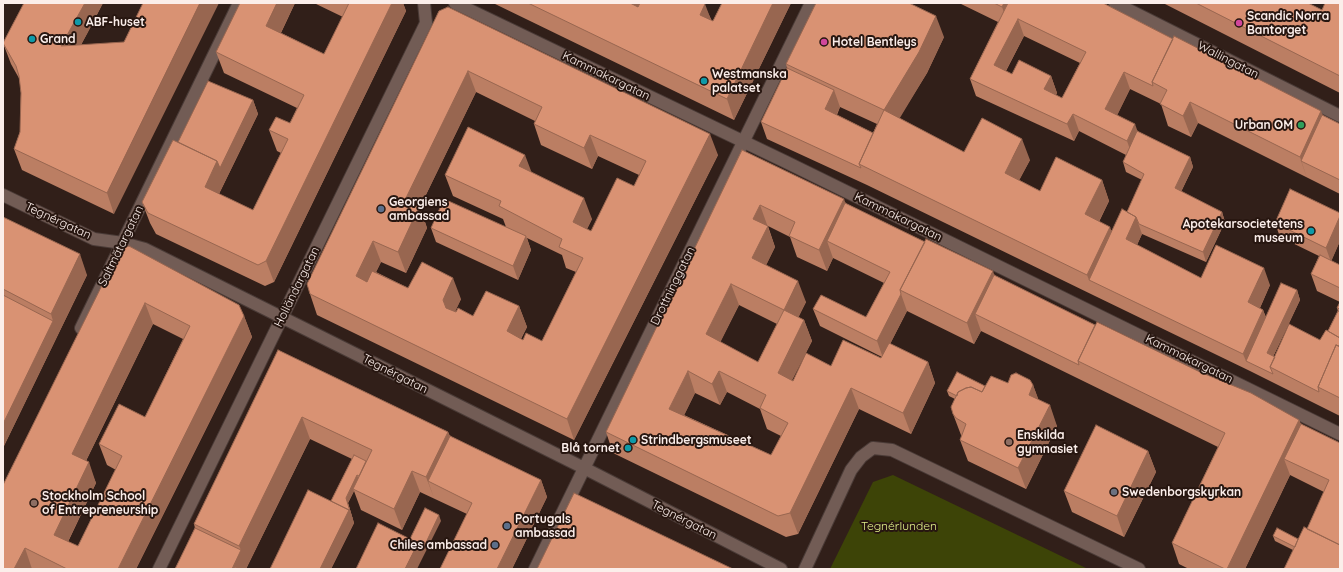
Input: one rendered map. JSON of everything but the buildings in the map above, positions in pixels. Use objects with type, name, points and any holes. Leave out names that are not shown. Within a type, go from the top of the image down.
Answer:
[{"type":"street","name":"Saltmätargatan","points":[[75,340],[239,3]]},
{"type":"street","name":"Holländargatan","points":[[159,569],[426,23],[424,3]]},
{"type":"street","name":"Kammakargatan","points":[[455,3],[769,154],[1340,434]]},
{"type":"street","name":"Drottninggatan","points":[[535,569],[811,3]]},
{"type":"street","name":"Wallingatan","points":[[1115,3],[1340,116]]},
{"type":"street","name":"Tegnérgatan","points":[[3,195],[94,239],[123,243],[145,249],[557,454],[781,569]]},
{"type":"street","points":[[805,569],[851,470],[860,457],[873,448],[892,450],[1139,569]]},
{"type":"green space","name":"Tegnérlunden","points":[[893,475],[1088,569],[830,569],[873,482]]},
{"type":"place","name":"ABF-huset","points":[[78,22]]},
{"type":"place","name":"Scandic Norra Bantorget","points":[[1239,23]]},
{"type":"place","name":"Grand","points":[[32,39]]},
{"type":"place","name":"Hotel Bentleys","points":[[824,42]]},
{"type":"place","name":"Westmanska palatset","points":[[704,81]]},
{"type":"place","name":"Urban OM","points":[[1301,125]]},
{"type":"place","name":"Georgiens ambassad","points":[[381,209]]},
{"type":"place","name":"Apotekarsocietetens museum","points":[[1311,231]]},
{"type":"place","name":"Strindbergsmuseet","points":[[633,440]]},
{"type":"place","name":"Enskilda gymnasiet","points":[[1009,442]]},
{"type":"place","name":"Blå tornet","points":[[628,448]]},
{"type":"place","name":"Swedenborgskyrkan","points":[[1114,492]]},
{"type":"place","name":"Stockholm School of Entrepreneurship","points":[[34,503]]},
{"type":"place","name":"Portugals ambassad","points":[[507,526]]},
{"type":"place","name":"Chiles ambassad","points":[[495,545]]}]
